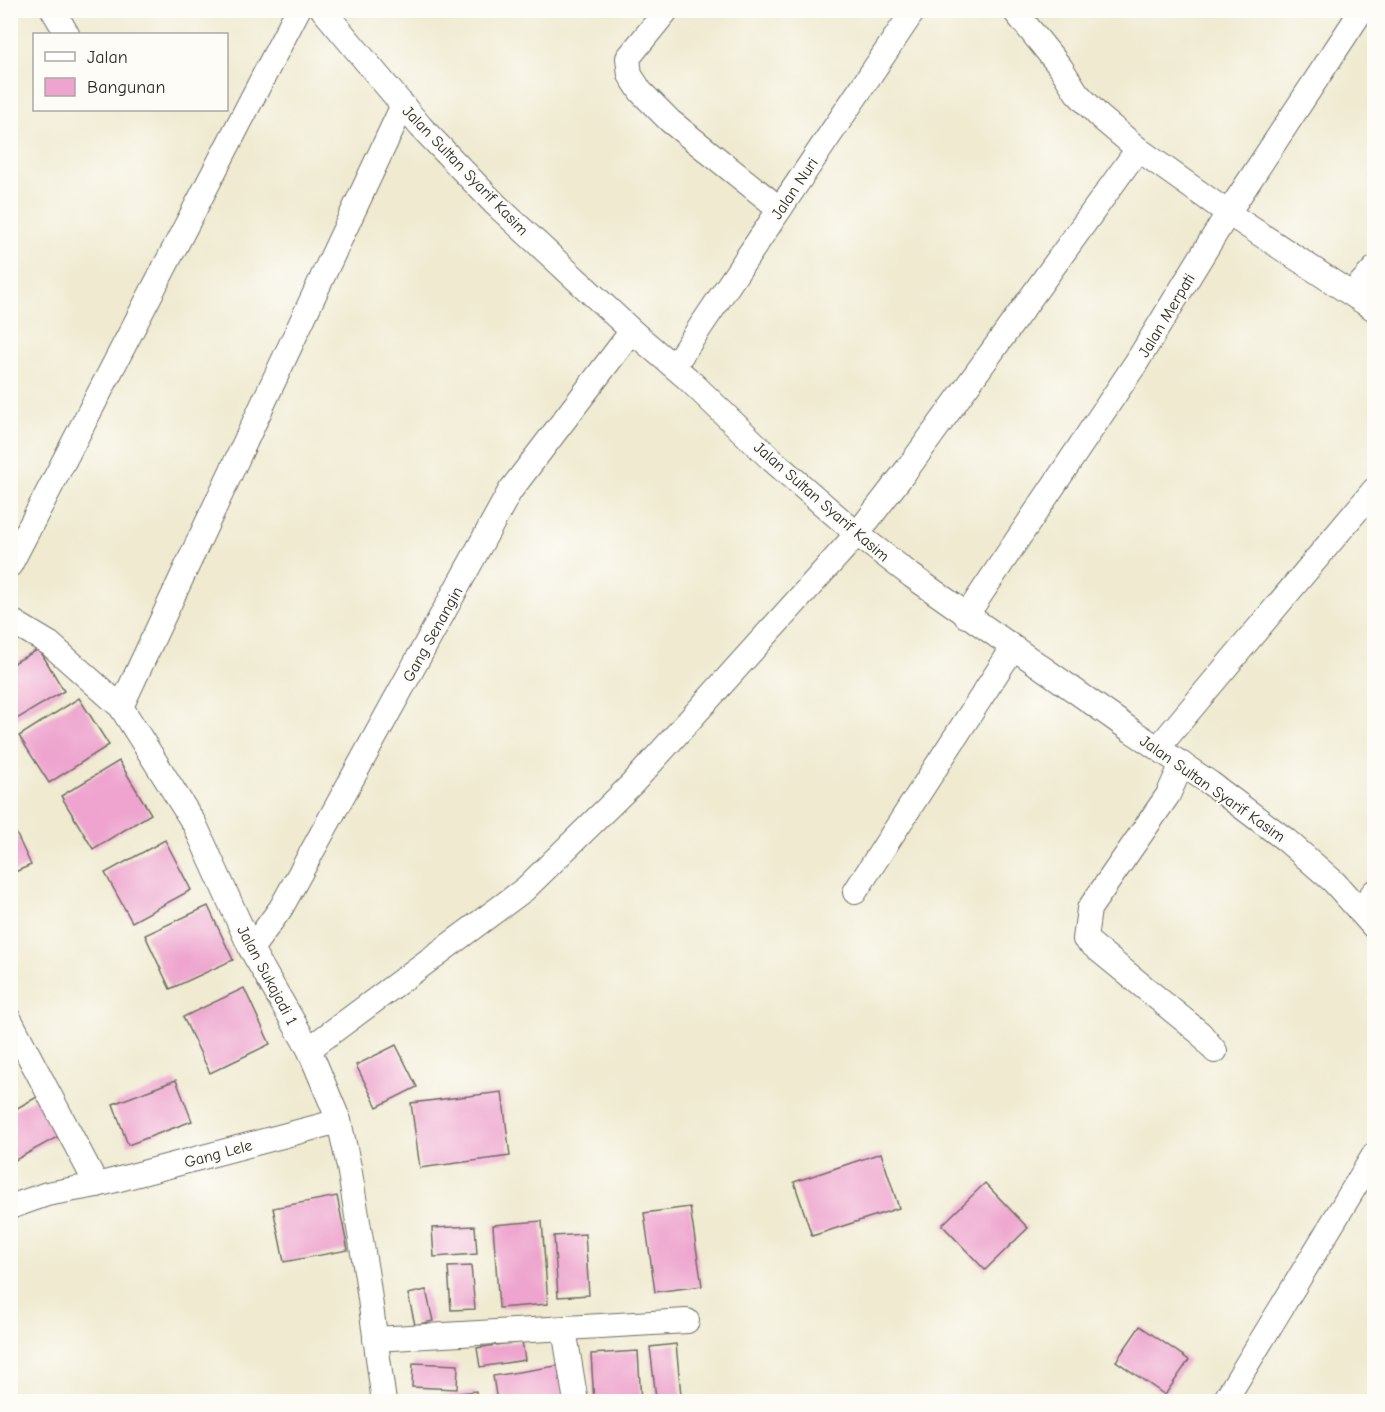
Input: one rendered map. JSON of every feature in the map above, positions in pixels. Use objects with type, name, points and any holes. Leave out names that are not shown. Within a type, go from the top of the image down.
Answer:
[{"type":"street","points":[[53,10],[66,33]]},
{"type":"street","points":[[10,565],[298,10]]},
{"type":"street","name":"Jalan Sultan Syarif Kasim","points":[[323,10],[403,105],[495,204],[632,331],[674,366],[772,460],[857,534],[966,616],[1182,764],[1286,840],[1334,882],[1367,919]]},
{"type":"street","points":[[667,10],[628,57],[630,75],[641,92],[670,120],[780,209]]},
{"type":"street","name":"Jalan Nuri","points":[[674,366],[914,10]]},
{"type":"street","points":[[1014,10],[1061,68],[1077,93],[1100,117],[1138,149],[1227,213],[1374,309]]},
{"type":"street","name":"Jalan Merpati","points":[[966,616],[1136,363],[1227,213],[1362,10]]},
{"type":"street","points":[[121,707],[403,105]]},
{"type":"street","points":[[309,1050],[525,889],[632,784],[857,534],[922,449],[1138,149]]},
{"type":"street","points":[[1352,293],[1374,269]]},
{"type":"street","name":"Gang Senangin","points":[[252,949],[281,908],[510,491],[632,331]]},
{"type":"street","points":[[1158,748],[1374,490]]},
{"type":"street","name":"Jalan Sukajadi 1","points":[[10,620],[50,644],[121,707],[170,781],[195,825],[252,949],[309,1050],[339,1121],[362,1244],[384,1401]]},
{"type":"street","points":[[855,892],[1013,648]]},
{"type":"street","points":[[1182,764],[1168,795],[1089,909],[1085,939],[1200,1033],[1215,1051]]},
{"type":"street","points":[[1367,919],[1374,892]]},
{"type":"street","points":[[10,1020],[97,1185]]},
{"type":"street","name":"Gang Lele","points":[[10,1207],[47,1194],[97,1185],[339,1121]]},
{"type":"street","points":[[1224,1401],[1374,1155]]},
{"type":"street","points":[[375,1339],[687,1322]]},
{"type":"street","points":[[564,1329],[576,1401]]},
{"type":"building","points":[[39,649],[64,691],[10,723],[10,665]]},
{"type":"building","points":[[79,698],[109,745],[49,783],[19,736]]},
{"type":"building","points":[[119,761],[151,814],[93,849],[61,796]]},
{"type":"building","points":[[10,820],[31,865],[10,874]]},
{"type":"building","points":[[165,840],[191,890],[132,922],[105,873]]},
{"type":"building","points":[[208,906],[233,960],[170,989],[145,935]]},
{"type":"building","points":[[244,988],[270,1044],[210,1073],[183,1017]]},
{"type":"building","points":[[396,1045],[417,1087],[377,1107],[356,1065]]},
{"type":"building","points":[[176,1080],[192,1121],[128,1145],[113,1104]]},
{"type":"building","points":[[502,1092],[510,1156],[420,1168],[411,1103]]},
{"type":"building","points":[[37,1097],[59,1136],[10,1163],[10,1112]]},
{"type":"building","points":[[881,1153],[899,1208],[812,1236],[794,1182]]},
{"type":"building","points":[[985,1183],[1028,1228],[985,1270],[942,1225]]},
{"type":"building","points":[[337,1196],[348,1250],[284,1262],[273,1208]]},
{"type":"building","points":[[690,1207],[702,1286],[655,1292],[644,1213]]},
{"type":"building","points":[[542,1221],[548,1304],[499,1308],[493,1225]]},
{"type":"building","points":[[475,1226],[477,1254],[434,1257],[432,1228]]},
{"type":"building","points":[[585,1234],[589,1295],[558,1297],[554,1236]]},
{"type":"building","points":[[471,1266],[475,1309],[451,1310],[448,1267]]},
{"type":"building","points":[[426,1290],[433,1321],[415,1325],[408,1294]]},
{"type":"building","points":[[1140,1326],[1189,1360],[1165,1395],[1116,1361]]},
{"type":"building","points":[[522,1341],[525,1360],[480,1367],[477,1348]]},
{"type":"building","points":[[676,1344],[681,1395],[656,1398],[650,1347]]},
{"type":"building","points":[[638,1351],[641,1402],[594,1402],[591,1354]]},
{"type":"building","points":[[413,1363],[458,1365],[457,1389],[412,1387]]},
{"type":"building","points":[[562,1365],[568,1402],[497,1402],[493,1376]]},
{"type":"building","points":[[476,1391],[477,1402],[410,1402],[409,1399]]}]
